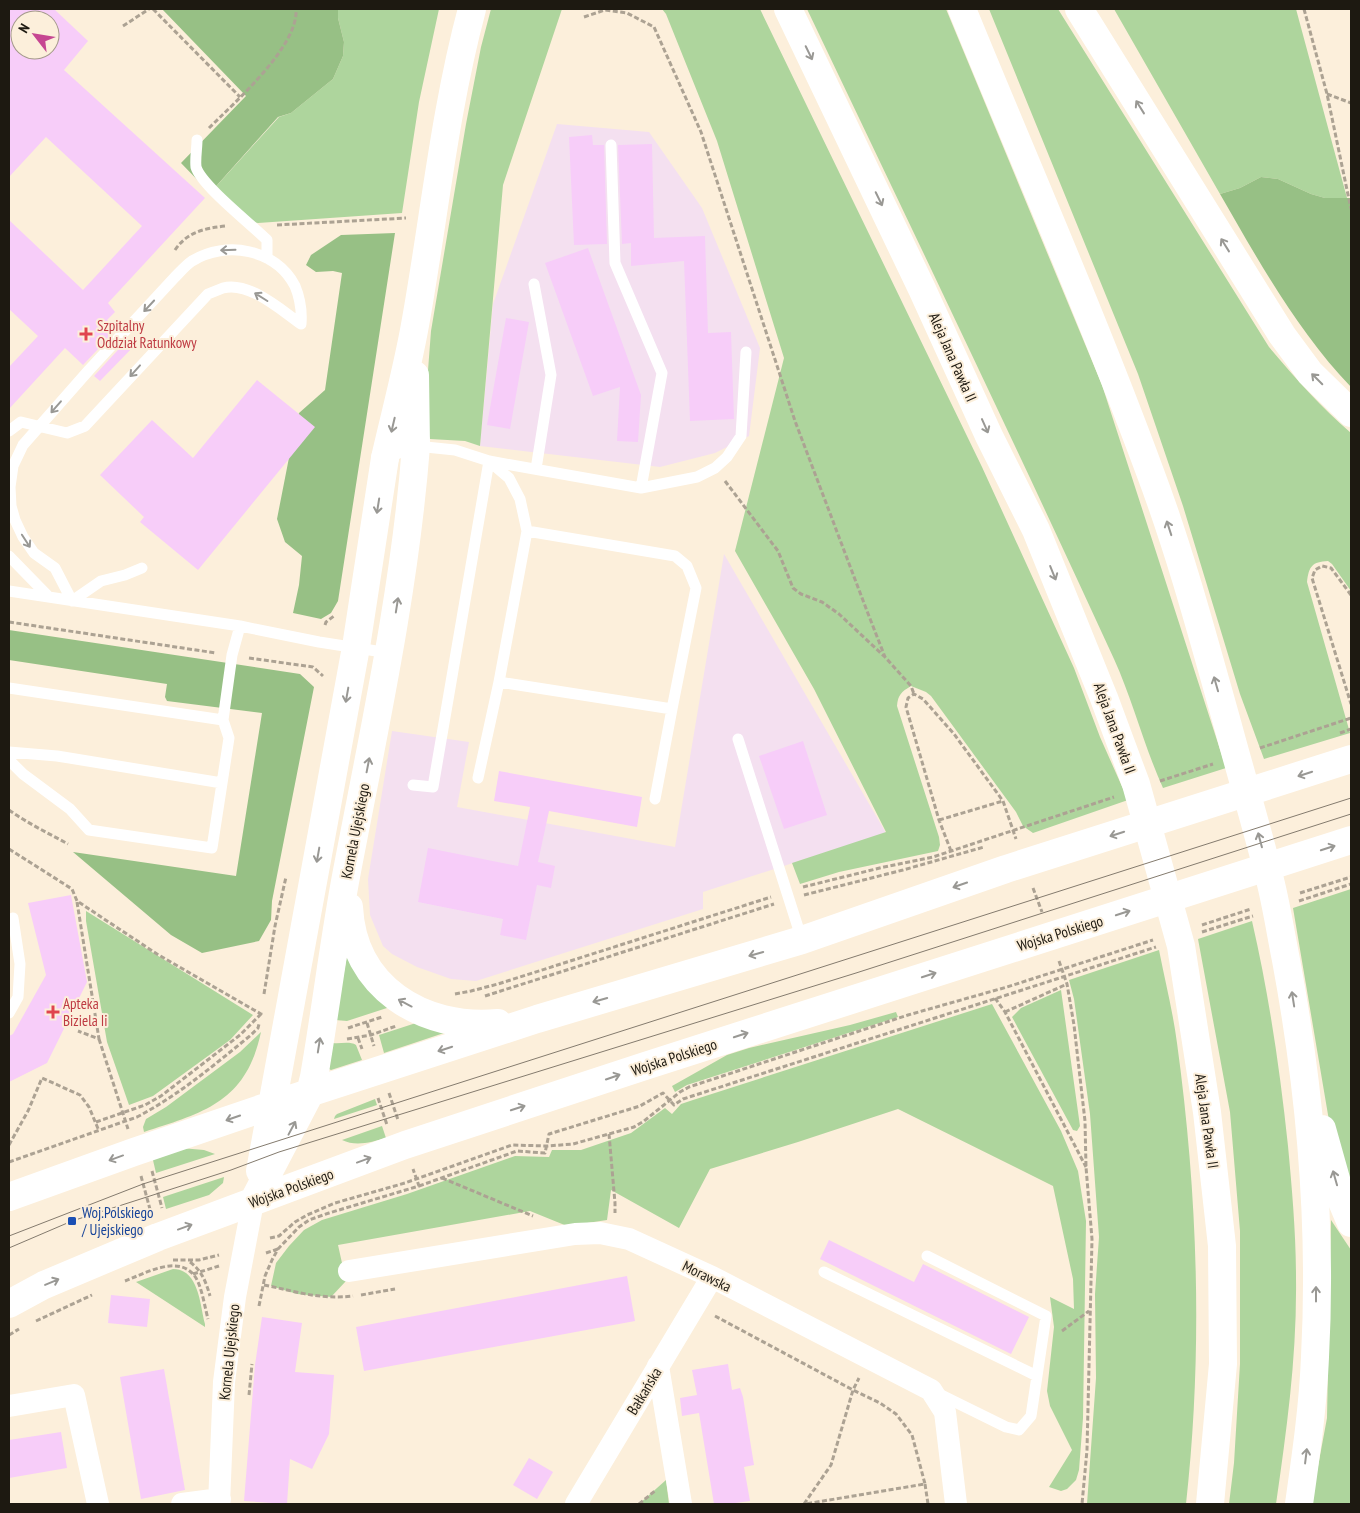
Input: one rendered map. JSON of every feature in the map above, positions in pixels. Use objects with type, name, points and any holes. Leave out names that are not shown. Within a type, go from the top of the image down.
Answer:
[{"type":"street","points":[[415,326],[459,55],[472,9]]},
{"type":"street","name":"Aleja Jana Pawła II","points":[[788,9],[922,289],[989,436],[1036,530],[1104,698],[1136,784],[1181,946],[1206,1112],[1222,1246],[1223,1364],[1210,1504]]},
{"type":"street","points":[[962,9],[1034,179],[1152,476],[1216,682],[1272,886],[1300,1047],[1310,1130],[1316,1252],[1315,1357],[1307,1452],[1299,1504]]},
{"type":"street","points":[[1079,9],[1282,335],[1310,373],[1351,413]]},
{"type":"street","name":"Kornela Ujejskiego","points":[[253,1202],[310,1093],[323,1025],[347,874],[390,653],[411,503],[416,446],[415,326]]},
{"type":"street","name":"Kornela Ujejskiego","points":[[220,1502],[224,1382],[235,1297],[263,1158],[356,648],[385,458],[415,326]]},
{"type":"street","points":[[9,1197],[272,1105],[537,1019],[802,940],[1012,858],[1351,759]]},
{"type":"street","name":"Wojska Polskiego","points":[[9,1304],[44,1285],[164,1243],[253,1202],[400,1147],[645,1066],[1351,840]]},
{"type":"street","points":[[347,874],[350,926],[354,941],[361,958],[374,977],[398,1000],[419,1011],[452,1022],[469,1024],[537,1019]]},
{"type":"street","points":[[1300,1047],[1330,1162],[1351,1223]]},
{"type":"street","name":"Morawska","points":[[349,1271],[575,1234],[600,1233],[629,1239],[712,1277],[931,1390]]},
{"type":"street","name":"Bałkańska","points":[[576,1504],[712,1277]]},
{"type":"street","points":[[658,1366],[681,1504]]},
{"type":"street","points":[[931,1390],[944,1412],[960,1502]]},
{"type":"street","points":[[9,1406],[74,1395],[98,1504]]},
{"type":"street","points":[[182,1504],[220,1502]]},
{"type":"lane","points":[[197,140],[196,167],[203,179],[267,240],[267,258]]},
{"type":"lane","points":[[611,145],[615,263],[662,373],[641,488]]},
{"type":"lane","points":[[9,431],[22,422],[67,433],[85,426],[208,294],[225,288],[241,288],[254,292],[301,324],[302,312],[294,286],[288,277],[267,258],[241,250],[211,252],[190,262],[89,370],[23,445],[14,466],[10,487],[11,506],[15,520],[23,537],[34,553],[55,568],[72,601]]},
{"type":"lane","points":[[534,284],[552,374],[536,469]]},
{"type":"lane","points":[[385,458],[416,446],[455,450],[489,461],[641,488],[697,478],[715,468],[727,457],[741,436],[746,352]]},
{"type":"lane","points":[[478,778],[500,682],[527,531],[520,498],[509,478],[489,461]]},
{"type":"lane","points":[[413,784],[433,787],[489,461]]},
{"type":"lane","points":[[527,531],[675,556],[688,566],[696,588],[655,799]]},
{"type":"lane","points":[[9,556],[49,598]]},
{"type":"lane","points":[[72,601],[101,581],[125,575],[142,568]]},
{"type":"lane","points":[[9,591],[240,626],[319,642],[390,653]]},
{"type":"lane","points":[[9,760],[23,774],[70,809],[89,830],[212,848],[229,738],[223,720],[232,655],[240,626]]},
{"type":"lane","points":[[500,682],[672,709]]},
{"type":"lane","points":[[9,688],[223,720]]},
{"type":"lane","points":[[738,739],[802,940]]},
{"type":"lane","points":[[9,752],[57,756],[222,783]]},
{"type":"lane","points":[[9,1014],[18,997],[20,964],[13,918]]},
{"type":"lane","points":[[928,1256],[1046,1316],[1031,1416],[1019,1430],[1006,1428],[931,1390]]},
{"type":"lane","points":[[824,1272],[1037,1376]]},
{"type":"path","points":[[123,26],[149,9]]},
{"type":"path","points":[[154,9],[240,97]]},
{"type":"path","points":[[197,140],[282,51],[291,32],[296,9]]},
{"type":"path","points":[[1304,9],[1328,94],[1351,209]]},
{"type":"path","points":[[584,17],[605,10],[627,14],[654,27],[701,132],[796,421],[885,657]]},
{"type":"path","points":[[1328,94],[1351,103]]},
{"type":"path","points":[[318,223],[406,218]]},
{"type":"path","points":[[715,468],[778,551],[793,588],[801,594],[822,602],[839,614],[885,657],[911,686],[914,694],[923,699],[954,734],[1003,801],[1012,858]]},
{"type":"path","points":[[1351,595],[1331,568],[1322,566],[1315,570],[1312,578],[1351,704]]},
{"type":"path","points":[[914,694],[908,698],[906,706],[939,820],[951,851]]},
{"type":"path","points":[[939,820],[1003,801]]},
{"type":"path","points":[[9,810],[26,822],[68,844]]},
{"type":"path","points":[[479,998],[789,895],[842,885],[903,870],[988,846]]},
{"type":"path","points":[[371,1035],[462,991],[471,991],[498,984],[884,867],[933,857]]},
{"type":"path","points":[[1032,883],[1044,920]]},
{"type":"path","points":[[77,901],[99,1039],[125,1121],[140,1150],[164,1243],[199,1260],[279,1236],[295,1222],[335,1203],[405,1183],[512,1145],[547,1146],[573,1144],[639,1124],[689,1087],[908,1015],[1007,987]]},
{"type":"path","points":[[1057,956],[1067,984],[1074,1025],[1085,1121],[1086,1167],[1092,1239],[1087,1450],[1082,1504]]},
{"type":"path","points":[[1005,1012],[1067,984]]},
{"type":"path","points":[[258,1313],[265,1276],[278,1249],[299,1227],[309,1220],[419,1186],[517,1151],[545,1153],[549,1134],[640,1106],[663,1093],[674,1105],[690,1096],[1008,994]]},
{"type":"path","points":[[995,998],[1005,1012],[1086,1167]]},
{"type":"path","points":[[323,1025],[343,1028],[419,1011]]},
{"type":"path","points":[[261,1014],[288,1020]]},
{"type":"path","points":[[96,1122],[144,1105],[175,1086],[240,1035],[261,1014]]},
{"type":"path","points":[[9,1162],[137,1117],[176,1094],[251,1036],[258,1028],[261,1014]]},
{"type":"path","points":[[367,1023],[371,1035],[376,1072],[400,1147],[405,1183]]},
{"type":"path","points":[[78,1031],[99,1039]]},
{"type":"path","points":[[358,1038],[376,1072],[400,1147],[419,1186]]},
{"type":"path","points":[[9,1145],[28,1111],[42,1078],[80,1095],[89,1106],[99,1130]]},
{"type":"path","points":[[137,1117],[140,1150],[164,1243],[166,1267]]},
{"type":"path","points":[[609,1134],[615,1203],[613,1236]]},
{"type":"path","points":[[441,1178],[540,1219]]},
{"type":"path","points":[[128,1274],[164,1243]]},
{"type":"path","points":[[116,1284],[166,1267],[180,1266],[193,1274],[197,1280],[208,1320]]},
{"type":"path","points":[[264,1285],[297,1294],[330,1297],[348,1296]]},
{"type":"path","points":[[32,1323],[99,1292]]},
{"type":"path","points":[[1042,1347],[1089,1311]]},
{"type":"path","points":[[9,1335],[24,1327]]},
{"type":"path","points":[[804,1504],[831,1465],[853,1390],[869,1358]]},
{"type":"path","points":[[248,1399],[252,1361]]},
{"type":"path","points":[[925,1484],[928,1504]]},
{"type":"shaded area","points":[[557,124],[649,132],[702,208],[760,348],[749,436],[715,453],[660,467],[480,446],[493,304]]},
{"type":"shaded area","points":[[724,554],[886,833],[703,892],[703,909],[476,981],[451,979],[417,967],[392,954],[383,946],[370,915],[368,879],[392,731],[469,742],[457,807],[675,847]]},
{"type":"green space","points":[[162,9],[338,9],[338,18],[344,42],[343,56],[333,79],[291,113],[278,117],[210,193],[181,163],[246,96]]},
{"type":"green space","points":[[338,9],[439,9],[419,102],[402,213],[258,223],[239,220],[210,193],[279,117],[291,113],[333,79],[343,56],[344,42],[338,18]]},
{"type":"green space","points":[[491,9],[562,9],[503,185],[480,446],[465,441],[430,439],[424,423],[431,331],[466,124],[481,47]]},
{"type":"green space","points":[[662,9],[760,9],[982,467],[1074,668],[1100,737],[1128,800],[1033,833],[1023,826],[1016,812],[931,696],[911,686],[901,694],[897,706],[939,837],[940,845],[938,851],[839,872],[800,884],[792,863],[886,832],[814,689],[735,551],[784,358],[717,141],[666,14]]},
{"type":"green space","points":[[807,9],[946,9],[1102,385],[1226,768],[1163,788],[1114,659],[1000,414]]},
{"type":"green space","points":[[989,9],[1058,9],[1269,347],[1308,392],[1351,433],[1351,591],[1328,561],[1318,562],[1312,566],[1307,582],[1350,733],[1264,759],[1240,694],[1183,506],[1138,374]]},
{"type":"green space","points":[[1114,9],[1296,9],[1347,198],[1325,198],[1311,194],[1278,179],[1261,177],[1240,188],[1220,194]]},
{"type":"green space","points":[[1261,177],[1278,179],[1311,194],[1325,198],[1351,198],[1351,387],[1332,366],[1296,319],[1264,270],[1220,194],[1240,188]]},
{"type":"green space","points":[[395,233],[338,601],[331,613],[321,619],[293,613],[299,585],[302,556],[285,542],[277,519],[299,413],[325,390],[342,273],[333,271],[316,272],[306,265],[311,255],[341,235]]},
{"type":"green space","points":[[9,630],[300,674],[314,687],[272,901],[271,920],[259,941],[202,953],[171,935],[73,852],[236,876],[262,713],[167,701],[165,697],[167,684],[9,660]]},
{"type":"green space","points":[[1351,889],[1351,1206],[1336,1162],[1293,908]]},
{"type":"green space","points":[[86,911],[253,1015],[230,1040],[153,1096],[129,1105],[107,1042],[86,921]]},
{"type":"green space","points":[[1252,921],[1269,1005],[1281,1089],[1294,1212],[1295,1335],[1276,1504],[1229,1504],[1234,1463],[1240,1364],[1240,1231],[1230,1112],[1198,939]]},
{"type":"green space","points":[[1159,950],[1177,1043],[1190,1158],[1194,1216],[1196,1273],[1195,1389],[1186,1504],[1087,1504],[1096,1378],[1095,1294],[1099,1237],[1090,1114],[1074,999],[1069,980]]},
{"type":"green space","points":[[347,956],[349,956],[390,1007],[347,1021],[335,1020]]},
{"type":"green space","points":[[1061,990],[1080,1126],[1077,1131],[1073,1130],[1012,1017],[1021,1008]]},
{"type":"green space","points":[[992,1004],[1061,1131],[1078,1171],[1086,1221],[1083,1418],[1079,1470],[1076,1480],[1067,1489],[1061,1491],[1049,1487],[1072,1450],[1050,1406],[1047,1391],[1054,1327],[1050,1297],[1074,1309],[1073,1279],[1053,1186],[898,1109],[710,1169],[679,1228],[611,1190],[607,1220],[567,1226],[530,1211],[338,1245],[346,1281],[331,1297],[297,1294],[271,1286],[276,1263],[289,1246],[304,1230],[322,1220],[407,1194],[515,1156],[549,1157],[552,1150],[581,1150],[631,1133],[665,1108],[672,1114],[681,1104]]},
{"type":"green space","points":[[896,1012],[898,1017],[687,1085],[675,1092],[672,1086],[727,1055]]},
{"type":"green space","points":[[419,1022],[450,1031],[384,1053],[379,1035]]},
{"type":"green space","points":[[261,1032],[254,1056],[245,1074],[220,1101],[186,1118],[144,1132],[143,1127],[146,1119],[166,1107],[240,1052]]},
{"type":"green space","points":[[333,1043],[356,1045],[362,1060],[329,1069]]},
{"type":"green space","points":[[375,1099],[377,1105],[334,1119],[337,1114]]},
{"type":"green space","points":[[382,1126],[386,1138],[358,1143],[342,1140]]},
{"type":"green space","points":[[181,1148],[204,1150],[215,1154],[156,1173],[152,1156]]},
{"type":"green space","points":[[224,1177],[223,1183],[209,1195],[166,1209],[163,1197]]},
{"type":"green space","points":[[1331,1220],[1351,1250],[1351,1504],[1311,1504],[1327,1418]]},
{"type":"green space","points":[[173,1269],[182,1271],[193,1281],[200,1298],[205,1327],[136,1282]]},
{"type":"green space","points":[[666,1480],[669,1504],[639,1504]]},
{"type":"building","points":[[9,9],[55,10],[10,10],[10,60],[60,60],[60,15],[88,41],[64,70],[205,198],[108,303],[115,312],[107,320],[117,329],[83,365],[65,348],[9,409],[9,367],[38,336],[9,309],[9,220],[83,290],[142,226],[46,137],[9,177]]},
{"type":"building","points":[[592,135],[593,145],[604,145],[607,244],[574,245],[569,137]]},
{"type":"building","points":[[652,144],[654,238],[705,236],[708,333],[731,332],[734,419],[690,421],[684,261],[631,266],[631,243],[622,244],[618,145]]},
{"type":"building","points":[[588,248],[641,395],[638,442],[617,441],[620,387],[593,396],[545,263]]},
{"type":"building","points":[[506,318],[529,322],[510,429],[487,425]]},
{"type":"building","points":[[128,339],[135,345],[100,381],[94,376]]},
{"type":"building","points":[[257,380],[315,427],[198,570],[140,522],[144,517],[100,475],[152,420],[193,458]]},
{"type":"building","points":[[803,741],[827,815],[784,829],[759,756]]},
{"type":"building","points":[[499,771],[642,797],[637,827],[549,811],[538,862],[555,866],[551,888],[537,885],[526,940],[500,935],[503,919],[418,902],[428,848],[518,866],[530,807],[494,801]]},
{"type":"building","points":[[71,895],[87,982],[47,1063],[9,1082],[9,1036],[13,1034],[46,975],[28,903]]},
{"type":"building","points":[[829,1240],[914,1282],[923,1264],[1029,1317],[1011,1354],[820,1259]]},
{"type":"building","points":[[627,1276],[635,1321],[364,1371],[356,1327]]},
{"type":"building","points":[[111,1295],[150,1299],[147,1327],[108,1323]]},
{"type":"building","points":[[262,1317],[302,1323],[295,1372],[334,1375],[329,1434],[312,1469],[290,1459],[287,1504],[244,1501],[255,1365]]},
{"type":"building","points":[[728,1364],[732,1390],[740,1388],[743,1397],[754,1465],[744,1467],[750,1501],[714,1504],[699,1413],[682,1416],[680,1398],[697,1395],[692,1370]]},
{"type":"building","points":[[164,1369],[185,1490],[141,1499],[120,1377]]},
{"type":"building","points":[[61,1432],[67,1468],[9,1478],[9,1440]]},
{"type":"building","points":[[529,1458],[553,1472],[537,1499],[513,1485]]},
{"type":"tram line","points":[[9,1236],[143,1184],[1351,798]]},
{"type":"tram line","points":[[9,1248],[72,1221],[231,1170],[279,1152],[856,973],[1351,814]]},
{"type":"place","name":"Szpitalny Oddział Ratunkowy","points":[[86,334]]},
{"type":"place","name":"Apteka Biziela Ii","points":[[53,1012]]},
{"type":"place","name":"Woj.Polskiego / Ujejskiego","points":[[72,1221]]}]
